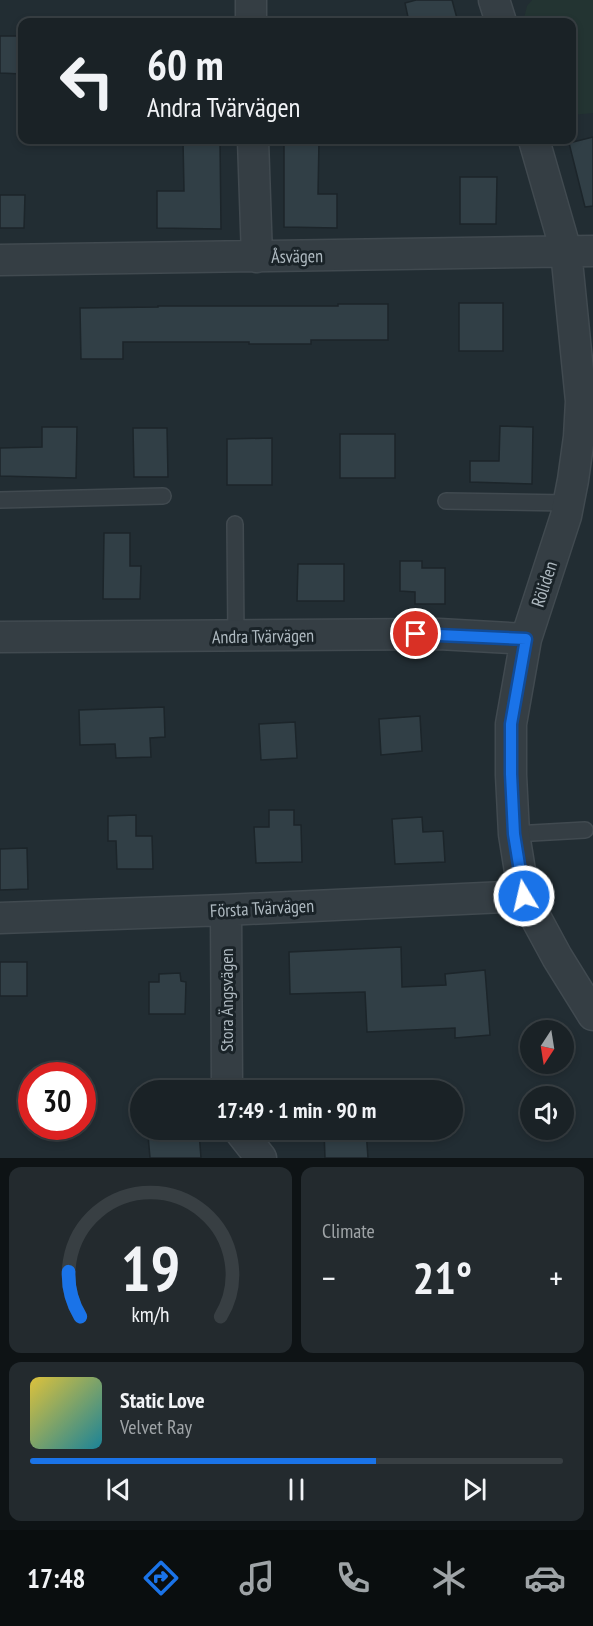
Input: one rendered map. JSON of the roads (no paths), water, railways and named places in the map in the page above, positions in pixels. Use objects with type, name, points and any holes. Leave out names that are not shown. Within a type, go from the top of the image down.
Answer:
[{"type":"street","points":[[251,0],[251,18]]},
{"type":"street","points":[[494,0],[500,18]]},
{"type":"street","points":[[253,144],[256,257]]},
{"type":"street","name":"Röliden","points":[[536,144],[579,251],[581,401],[579,437],[568,503],[526,639],[511,724],[514,834],[524,896],[556,957],[593,1014]]},
{"type":"street","name":"Åsvägen","points":[[0,260],[579,251]]},
{"type":"street","name":"Andra Tvärvägen","points":[[0,637],[439,634],[526,639]]},
{"type":"street","name":"Första Tvärvägen","points":[[0,918],[524,896]]},
{"type":"street","name":"Stora Ängsvägen","points":[[226,910],[226,1080]]},
{"type":"street","points":[[247,1140],[261,1158]]},
{"type":"lane","points":[[0,500],[163,496]]},
{"type":"lane","points":[[446,501],[568,503]]},
{"type":"lane","points":[[235,524],[236,637]]},
{"type":"lane","points":[[514,834],[585,830]]}]
